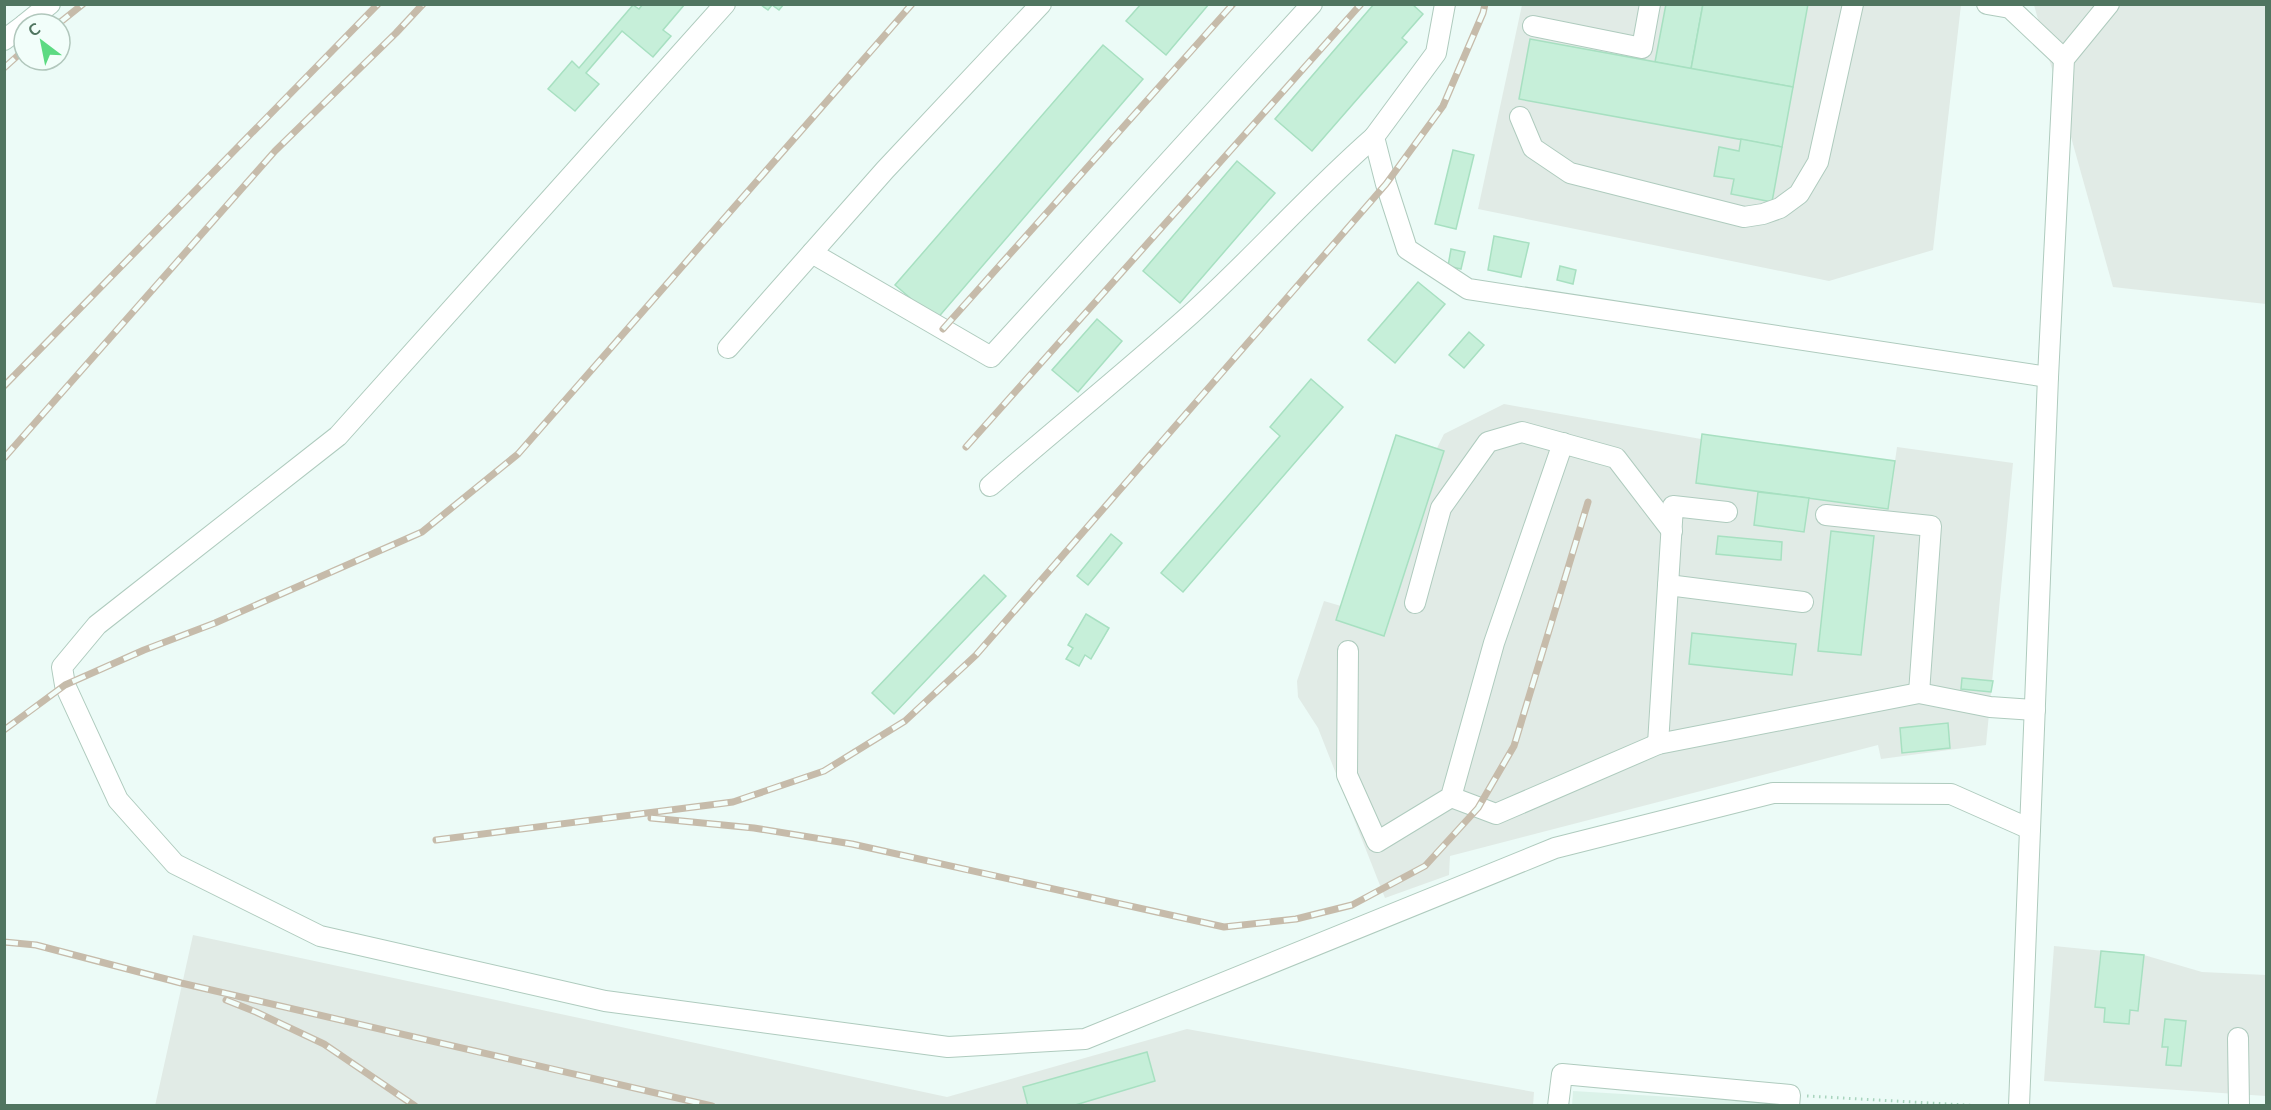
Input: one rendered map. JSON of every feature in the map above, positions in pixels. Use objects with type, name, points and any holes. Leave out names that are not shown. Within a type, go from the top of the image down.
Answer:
[{"type":"street","points":[[725,4],[338,436],[97,625],[62,667],[65,685],[118,800],[175,864],[320,936],[605,1001],[948,1047],[1085,1039],[1555,849],[1773,793],[1951,794],[2030,829]]},
{"type":"street","points":[[728,348],[885,170],[1041,4]]},
{"type":"street","points":[[812,253],[992,357],[1312,4]]},
{"type":"street","points":[[990,486],[1190,314],[1266,243],[1327,179],[1374,137],[1436,52],[1445,4]]},
{"type":"street","points":[[1533,26],[1642,48],[1650,4]]},
{"type":"street","points":[[1520,117],[1533,148],[1570,173],[1744,217],[1763,214],[1780,207],[1799,194],[1818,162],[1853,4]]},
{"type":"street","points":[[1988,4],[2010,8],[2064,60]]},
{"type":"street","points":[[2019,1106],[2048,377],[2064,60],[2109,4]]},
{"type":"street","points":[[1374,137],[1407,249],[1468,289],[2048,377]]},
{"type":"street","points":[[1415,603],[1441,508],[1488,442],[1522,432],[1616,458],[1672,531]]},
{"type":"street","points":[[1348,651],[1347,775],[1377,842],[1451,797],[1494,643],[1563,443]]},
{"type":"street","points":[[1658,744],[1673,506],[1727,512]]},
{"type":"street","points":[[1826,514],[1931,526],[1919,693]]},
{"type":"street","points":[[1668,585],[1803,602]]},
{"type":"street","points":[[1451,797],[1496,814],[1658,744],[1919,693],[1990,707],[2035,710]]},
{"type":"street","points":[[2238,1038],[2239,1106]]},
{"type":"street","points":[[1558,1106],[1562,1074],[1790,1100]]},
{"type":"path","points":[[1790,1100],[1983,1106]]},
{"type":"shaded area","points":[[1522,5],[1961,5],[1933,250],[1829,281],[1478,209]]},
{"type":"shaded area","points":[[2034,5],[2266,5],[2266,304],[2113,287]]},
{"type":"shaded area","points":[[1504,404],[1701,439],[1702,434],[1895,461],[1897,447],[2013,463],[1986,745],[1881,759],[1878,745],[1450,856],[1449,875],[1385,898],[1318,728],[1298,697],[1297,681],[1324,601],[1341,606],[1396,435],[1437,448],[1444,434]]},
{"type":"shaded area","points":[[193,935],[947,1097],[1187,1029],[1534,1092],[1533,1106],[155,1106]]},
{"type":"shaded area","points":[[2054,946],[2144,955],[2202,972],[2266,975],[2266,1096],[2044,1081]]},
{"type":"shaded area","points":[[1573,1091],[1803,1105],[1572,1106]]},
{"type":"building","points":[[643,4],[685,4],[663,30],[671,36],[653,57],[622,31],[586,73],[599,84],[575,111],[548,89],[572,61],[579,68],[633,5],[639,9]]},
{"type":"building","points":[[784,4],[779,10],[772,5],[768,10],[761,5]]},
{"type":"building","points":[[1141,4],[1209,4],[1166,55],[1126,21]]},
{"type":"building","points":[[1374,4],[1412,4],[1423,14],[1402,38],[1407,42],[1312,151],[1275,119]]},
{"type":"building","points":[[1666,4],[1703,4],[1691,69],[1655,62]]},
{"type":"building","points":[[1703,4],[1808,4],[1793,87],[1691,69]]},
{"type":"building","points":[[1530,39],[1793,87],[1782,147],[1519,99]]},
{"type":"building","points":[[1103,45],[1143,79],[936,320],[895,285]]},
{"type":"building","points":[[1741,139],[1782,147],[1772,202],[1731,194],[1734,179],[1714,176],[1719,147],[1739,151]]},
{"type":"building","points":[[1453,150],[1474,155],[1456,229],[1435,224]]},
{"type":"building","points":[[1237,161],[1275,193],[1180,303],[1143,271]]},
{"type":"building","points":[[1494,236],[1529,243],[1521,277],[1488,270]]},
{"type":"building","points":[[1451,249],[1465,252],[1461,269],[1448,266]]},
{"type":"building","points":[[1560,266],[1576,270],[1573,284],[1557,280]]},
{"type":"building","points":[[1418,282],[1445,304],[1395,363],[1368,340]]},
{"type":"building","points":[[1097,319],[1122,341],[1078,392],[1052,370]]},
{"type":"building","points":[[1469,332],[1484,345],[1464,368],[1449,355]]},
{"type":"building","points":[[1311,379],[1343,407],[1183,592],[1161,573],[1280,436],[1270,427]]},
{"type":"building","points":[[1702,434],[1895,461],[1888,509],[1696,483]]},
{"type":"building","points":[[1396,435],[1444,451],[1384,636],[1336,620]]},
{"type":"building","points":[[1758,492],[1809,498],[1804,532],[1754,525]]},
{"type":"building","points":[[1831,531],[1874,536],[1861,655],[1818,651]]},
{"type":"building","points":[[1111,534],[1122,543],[1088,585],[1077,576]]},
{"type":"building","points":[[1718,536],[1782,542],[1781,560],[1716,554]]},
{"type":"building","points":[[984,575],[1006,596],[894,714],[872,693]]},
{"type":"building","points":[[1086,614],[1109,628],[1091,659],[1085,655],[1079,666],[1066,659],[1073,648],[1068,645]]},
{"type":"building","points":[[1692,633],[1796,644],[1792,675],[1689,664]]},
{"type":"building","points":[[1962,678],[1993,681],[1991,692],[1961,689]]},
{"type":"building","points":[[1948,723],[1950,748],[1902,753],[1900,728]]},
{"type":"building","points":[[2101,951],[2144,955],[2138,1011],[2130,1010],[2129,1024],[2104,1022],[2105,1008],[2095,1007]]},
{"type":"building","points":[[2165,1019],[2186,1021],[2181,1066],[2166,1065],[2168,1047],[2162,1047]]},
{"type":"building","points":[[1147,1052],[1155,1081],[1072,1106],[1028,1106],[1023,1087]]},
{"type":"railway","points":[[72,13],[83,4]]},
{"type":"railway","points":[[4,386],[378,4]]},
{"type":"railway","points":[[4,458],[275,151],[423,4]]},
{"type":"railway","points":[[4,730],[65,685],[144,650],[215,623],[422,532],[518,454],[912,4]]},
{"type":"railway","points":[[943,329],[1233,4]]},
{"type":"railway","points":[[966,447],[1361,4]]},
{"type":"railway","points":[[436,840],[733,802],[824,771],[905,721],[976,655],[1386,184],[1443,106],[1485,4]]},
{"type":"railway","points":[[4,68],[12,61]]},
{"type":"railway","points":[[651,818],[754,828],[852,844],[1224,927],[1296,919],[1352,905],[1425,866],[1478,808],[1514,746],[1588,502]]},
{"type":"railway","points":[[4,942],[36,945],[181,983],[712,1106]]},
{"type":"railway","points":[[226,1000],[324,1044],[415,1106]]}]
